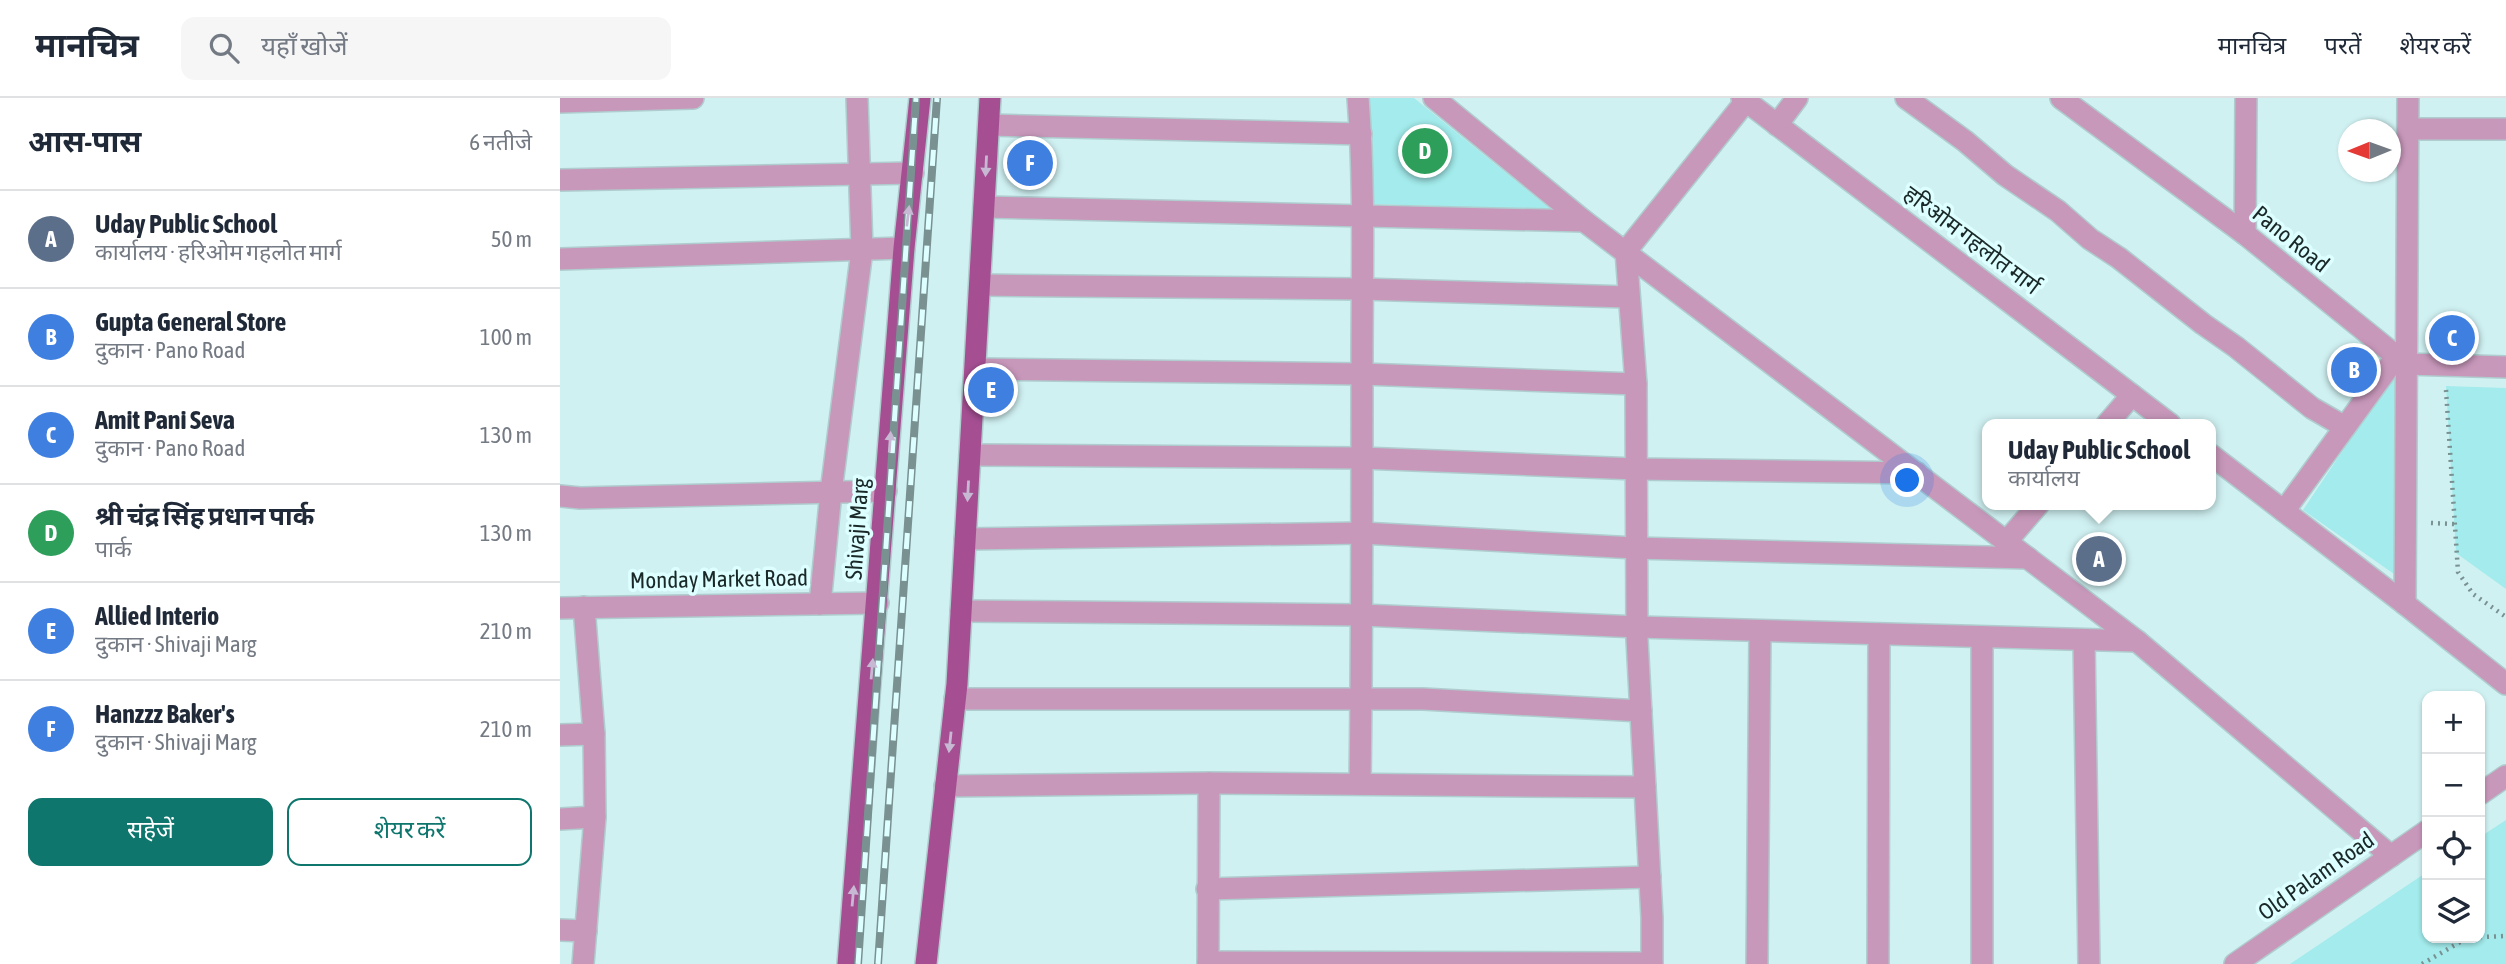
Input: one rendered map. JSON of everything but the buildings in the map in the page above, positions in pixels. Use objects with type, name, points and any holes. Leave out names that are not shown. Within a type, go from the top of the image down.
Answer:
[{"type":"main road","name":"Shivaji Marg","points":[[848,964],[904,248],[919,98]]},
{"type":"main road","points":[[926,964],[955,699],[990,98]]},
{"type":"street","points":[[560,102],[693,98]]},
{"type":"street","points":[[820,604],[831,492],[862,250],[857,98]]},
{"type":"street","points":[[1358,98],[1361,134],[1362,289],[1360,784]]},
{"type":"street","points":[[1434,98],[1584,220],[2137,641],[2391,856]]},
{"type":"street","points":[[1777,125],[1797,98]]},
{"type":"street","points":[[1906,98],[1965,141],[2005,175],[2058,211],[2090,239],[2236,347],[2312,408],[2345,427]]},
{"type":"street","name":"Pano Road","points":[[2061,98],[2245,234],[2401,361]]},
{"type":"street","points":[[2245,234],[2246,98]]},
{"type":"street","points":[[2405,604],[2401,361],[2408,98]]},
{"type":"street","points":[[1209,783],[1208,963],[1652,963],[1635,548],[1636,384],[1626,251],[1744,99]]},
{"type":"street","name":"हरिओम गहलोत मार्ग","points":[[1744,99],[2163,419]]},
{"type":"street","points":[[989,125],[1361,134]]},
{"type":"street","points":[[2408,130],[2506,130]]},
{"type":"street","points":[[560,180],[913,173]]},
{"type":"street","points":[[984,207],[1584,220]]},
{"type":"street","points":[[560,259],[904,248]]},
{"type":"street","points":[[979,285],[1362,289],[1628,297]]},
{"type":"street","points":[[2284,511],[2345,427],[2401,361]]},
{"type":"street","points":[[2401,361],[2506,367]]},
{"type":"street","points":[[975,369],[1362,374],[1636,384]]},
{"type":"street","points":[[2111,419],[2132,395]]},
{"type":"street","points":[[970,455],[1362,458],[1636,469],[1917,473]]},
{"type":"street","points":[[2216,459],[2506,684]]},
{"type":"street","points":[[560,496],[580,498],[886,491]]},
{"type":"street","points":[[2006,542],[2034,510]]},
{"type":"street","points":[[965,539],[1362,533],[1635,548],[2028,558]]},
{"type":"street","name":"Monday Market Road","points":[[560,608],[878,603]]},
{"type":"street","points":[[583,964],[595,817],[594,734],[584,607]]},
{"type":"street","points":[[961,611],[1362,615],[1638,627],[2137,641]]},
{"type":"street","points":[[1757,964],[1760,631]]},
{"type":"street","points":[[1878,964],[1879,634]]},
{"type":"street","points":[[1982,637],[1982,964]]},
{"type":"street","points":[[2084,640],[2089,964]]},
{"type":"street","points":[[955,699],[1423,699],[1641,711]]},
{"type":"street","points":[[560,735],[594,734]]},
{"type":"street","points":[[2485,791],[2506,776]]},
{"type":"street","points":[[945,786],[1209,783],[1645,787]]},
{"type":"street","points":[[560,819],[595,817]]},
{"type":"street","name":"Old Palam Road","points":[[2235,964],[2422,834]]},
{"type":"street","points":[[1207,889],[1650,877]]},
{"type":"street","points":[[560,930],[586,931]]},
{"type":"path","points":[[2446,386],[2458,572],[2473,594],[2506,617]]},
{"type":"path","points":[[2485,937],[2506,936]]},
{"type":"path","points":[[2422,964],[2458,943]]},
{"type":"shaded area","points":[[1368,98],[1414,98],[1552,210],[1374,204]]},
{"type":"shaded area","points":[[2396,371],[2394,574],[2303,510]]},
{"type":"shaded area","points":[[2446,386],[2506,388],[2506,589],[2456,553]]},
{"type":"shaded area","points":[[2506,820],[2506,964],[2290,964],[2422,875],[2422,943],[2485,943],[2485,834]]},
{"type":"railway","points":[[858,964],[916,98]]},
{"type":"railway","points":[[878,964],[937,98]]},
{"type":"place","name":"श्री चंद्र सिंह प्रधान पार्क","points":[[1425,151]]},
{"type":"place","name":"Hanzzz Baker's","points":[[1030,163]]},
{"type":"place","name":"Amit Pani Seva","points":[[2452,338]]},
{"type":"place","name":"Gupta General Store","points":[[2354,370]]},
{"type":"place","name":"Allied Interio","points":[[991,390]]},
{"type":"place","name":"Uday Public School","points":[[2099,559]]}]
